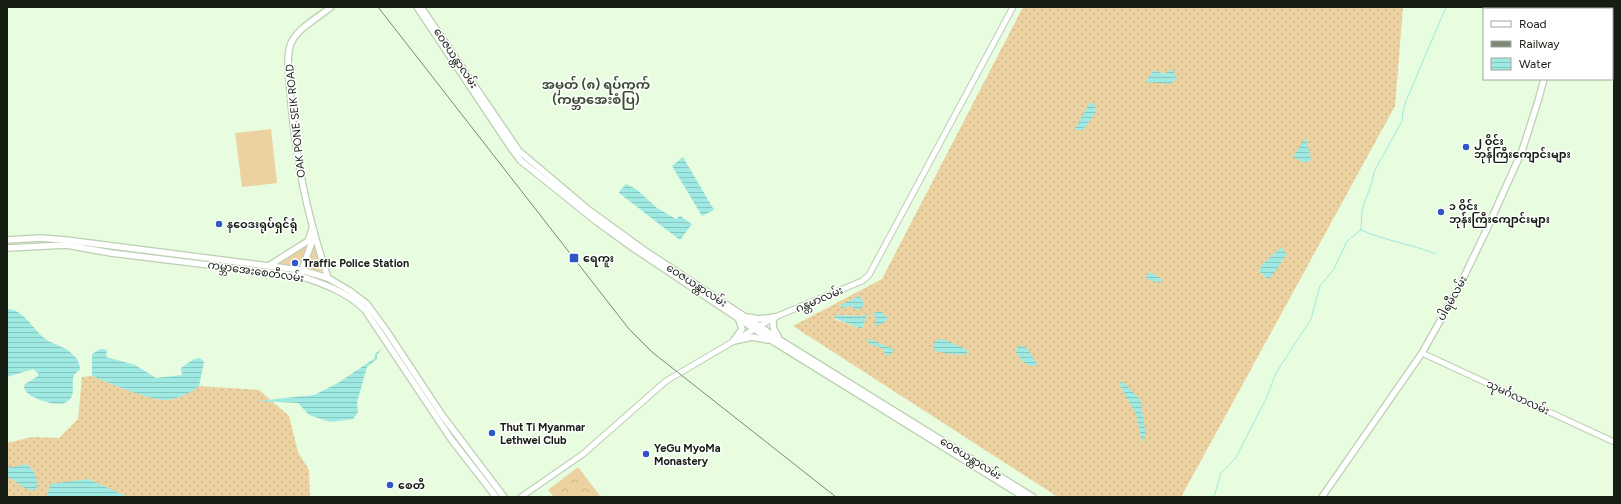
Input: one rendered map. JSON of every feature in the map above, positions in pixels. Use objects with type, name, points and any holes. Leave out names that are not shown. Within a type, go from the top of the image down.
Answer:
[{"type":"main road","name":"OAK PONE SEIK ROAD","points":[[328,278],[314,236],[298,162],[288,56],[290,46],[300,31],[331,7]]},
{"type":"main road","name":"ဝေဇယန္တာလမ်း","points":[[417,7],[521,161],[617,237],[740,316]]},
{"type":"main road","name":"ဝေဇယန္တာလမ်း","points":[[421,7],[514,145],[524,157],[614,229],[756,327],[774,342],[1024,497]]},
{"type":"main road","name":"ဂန္တမာလမ်း","points":[[521,497],[583,454],[666,381],[775,316],[862,280],[869,275],[1013,7]]},
{"type":"main road","name":"ပါရမီလမ်း","points":[[1322,497],[1422,353],[1458,289],[1490,224],[1522,151],[1544,80]]},
{"type":"main road","points":[[269,266],[308,241],[312,228]]},
{"type":"main road","points":[[314,236],[301,273],[328,278],[356,295],[373,312],[442,415],[504,497]]},
{"type":"main road","name":"ကမ္ဘာအေးစေတီလမ်း","points":[[7,240],[40,238],[111,253],[185,258]]},
{"type":"main road","name":"ကမ္ဘာအေးစေတီလမ်း","points":[[7,248],[66,243],[112,246],[185,258],[301,273]]},
{"type":"main road","points":[[111,253],[112,246]]},
{"type":"main road","name":"ကမ္ဘာအေးစေတီလမ်း","points":[[235,265],[269,266],[301,273],[348,296],[365,310],[452,440],[496,497]]},
{"type":"main road","points":[[734,341],[742,329],[740,316],[758,319],[775,316]]},
{"type":"main road","points":[[775,316],[772,322],[780,340]]},
{"type":"main road","name":"ဝေဇယန္တာလမ်း","points":[[756,327],[780,340],[1033,497]]},
{"type":"main road","points":[[734,341],[752,337],[774,342]]},
{"type":"main road","name":"သုမင်္ဂလာလမ်း","points":[[1422,353],[1614,442]]},
{"type":"green space","points":[[1023,7],[1403,7],[1395,106],[1181,497],[1058,497],[793,326],[882,279]],"holes":[[[1154,70],[1164,74],[1146,82]],[[1281,248],[1272,275],[1267,279],[1259,271],[1261,266]],[[836,315],[867,316],[862,329],[834,319]],[[1136,414],[1146,435],[1142,441]]]},
{"type":"green space","points":[[271,129],[277,183],[242,187],[235,133]]},
{"type":"green space","points":[[308,244],[298,267],[279,264]]},
{"type":"green space","points":[[314,245],[321,272],[306,268]]},
{"type":"green space","points":[[92,376],[136,393],[162,400],[182,396],[199,386],[259,390],[289,416],[298,452],[309,470],[310,497],[128,497],[88,479],[46,497],[7,497],[7,443],[32,437],[59,438],[78,419],[82,377]]},
{"type":"green space","points":[[578,467],[601,497],[554,497],[548,490]]},
{"type":"water","points":[[1172,69],[1177,78],[1171,84],[1145,82],[1154,70],[1164,74]]},
{"type":"water","points":[[1094,102],[1096,112],[1083,130],[1074,130],[1089,104]]},
{"type":"water","points":[[1306,137],[1311,160],[1305,163],[1293,157]]},
{"type":"water","points":[[683,157],[714,210],[702,216],[672,166]]},
{"type":"water","points":[[626,184],[636,189],[657,208],[676,219],[680,216],[692,224],[680,240],[619,193]]},
{"type":"water","points":[[1281,247],[1287,254],[1272,276],[1267,279],[1259,271],[1261,266]]},
{"type":"water","points":[[1148,273],[1152,273],[1162,279],[1160,283],[1146,279]]},
{"type":"water","points":[[859,296],[863,301],[864,306],[858,310],[850,306],[842,308],[839,306]]},
{"type":"water","points":[[7,309],[23,315],[43,337],[67,350],[77,359],[80,369],[74,375],[72,397],[69,401],[55,404],[40,400],[28,394],[24,387],[25,384],[38,376],[38,373],[33,369],[7,377]]},
{"type":"water","points":[[881,311],[888,318],[884,323],[874,326],[876,319],[873,313]]},
{"type":"water","points":[[836,315],[867,315],[862,329],[834,318]]},
{"type":"water","points":[[867,338],[893,349],[893,352],[887,357],[882,348],[869,344]]},
{"type":"water","points":[[943,339],[968,350],[966,355],[948,354],[935,351],[933,346],[936,340]]},
{"type":"water","points":[[1020,345],[1027,348],[1038,365],[1030,366],[1023,362],[1015,351]]},
{"type":"water","points":[[383,347],[377,355],[377,359],[367,367],[357,402],[358,412],[353,419],[330,422],[309,415],[298,403],[257,401],[314,395],[338,383],[375,358],[375,354]]},
{"type":"water","points":[[100,349],[107,350],[106,357],[135,365],[156,378],[182,375],[181,368],[194,359],[200,358],[204,362],[199,386],[182,396],[166,400],[144,396],[127,390],[92,376],[92,354]]},
{"type":"water","points":[[1122,381],[1140,399],[1146,435],[1142,442],[1136,414],[1119,384]]},
{"type":"water","points":[[27,464],[37,478],[36,490],[24,488],[7,477],[7,468]]},
{"type":"water","points":[[88,479],[128,497],[46,497],[50,484]]},
{"type":"waterway","points":[[1214,497],[1221,473],[1235,459],[1266,399],[1276,373],[1311,319],[1320,286],[1334,269],[1347,241],[1361,230],[1362,210],[1374,172],[1402,121],[1406,101],[1446,7]]},
{"type":"waterway","points":[[1361,230],[1436,254]]},
{"type":"railway","points":[[378,7],[629,329],[652,352],[836,497]]},
{"type":"place","name":"၂ ဝိုင်း ဘုန်ကြီးကျောင်းများ","points":[[1466,147]]},
{"type":"place","name":"၁ ဝိုင်း ဘုန်းကြီးကျောင်းများ","points":[[1441,212]]},
{"type":"place","name":"နဝေဒးရုပ်ရှင်ရုံ","points":[[219,224]]},
{"type":"place","name":"ရေကူး","points":[[574,258]]},
{"type":"place","name":"Traffic Police Station","points":[[295,263]]},
{"type":"place","name":"Thut Ti Myanmar Lethwei Club","points":[[492,433]]},
{"type":"place","name":"YeGu MyoMa Monastery","points":[[646,454]]},
{"type":"place","name":"စေတီ","points":[[390,485]]},
{"type":"district","name":"အမှတ် (၈) ရပ်ကွက် (ကမ္ဘာအေးစံပြ)","points":[[596,92]]}]
